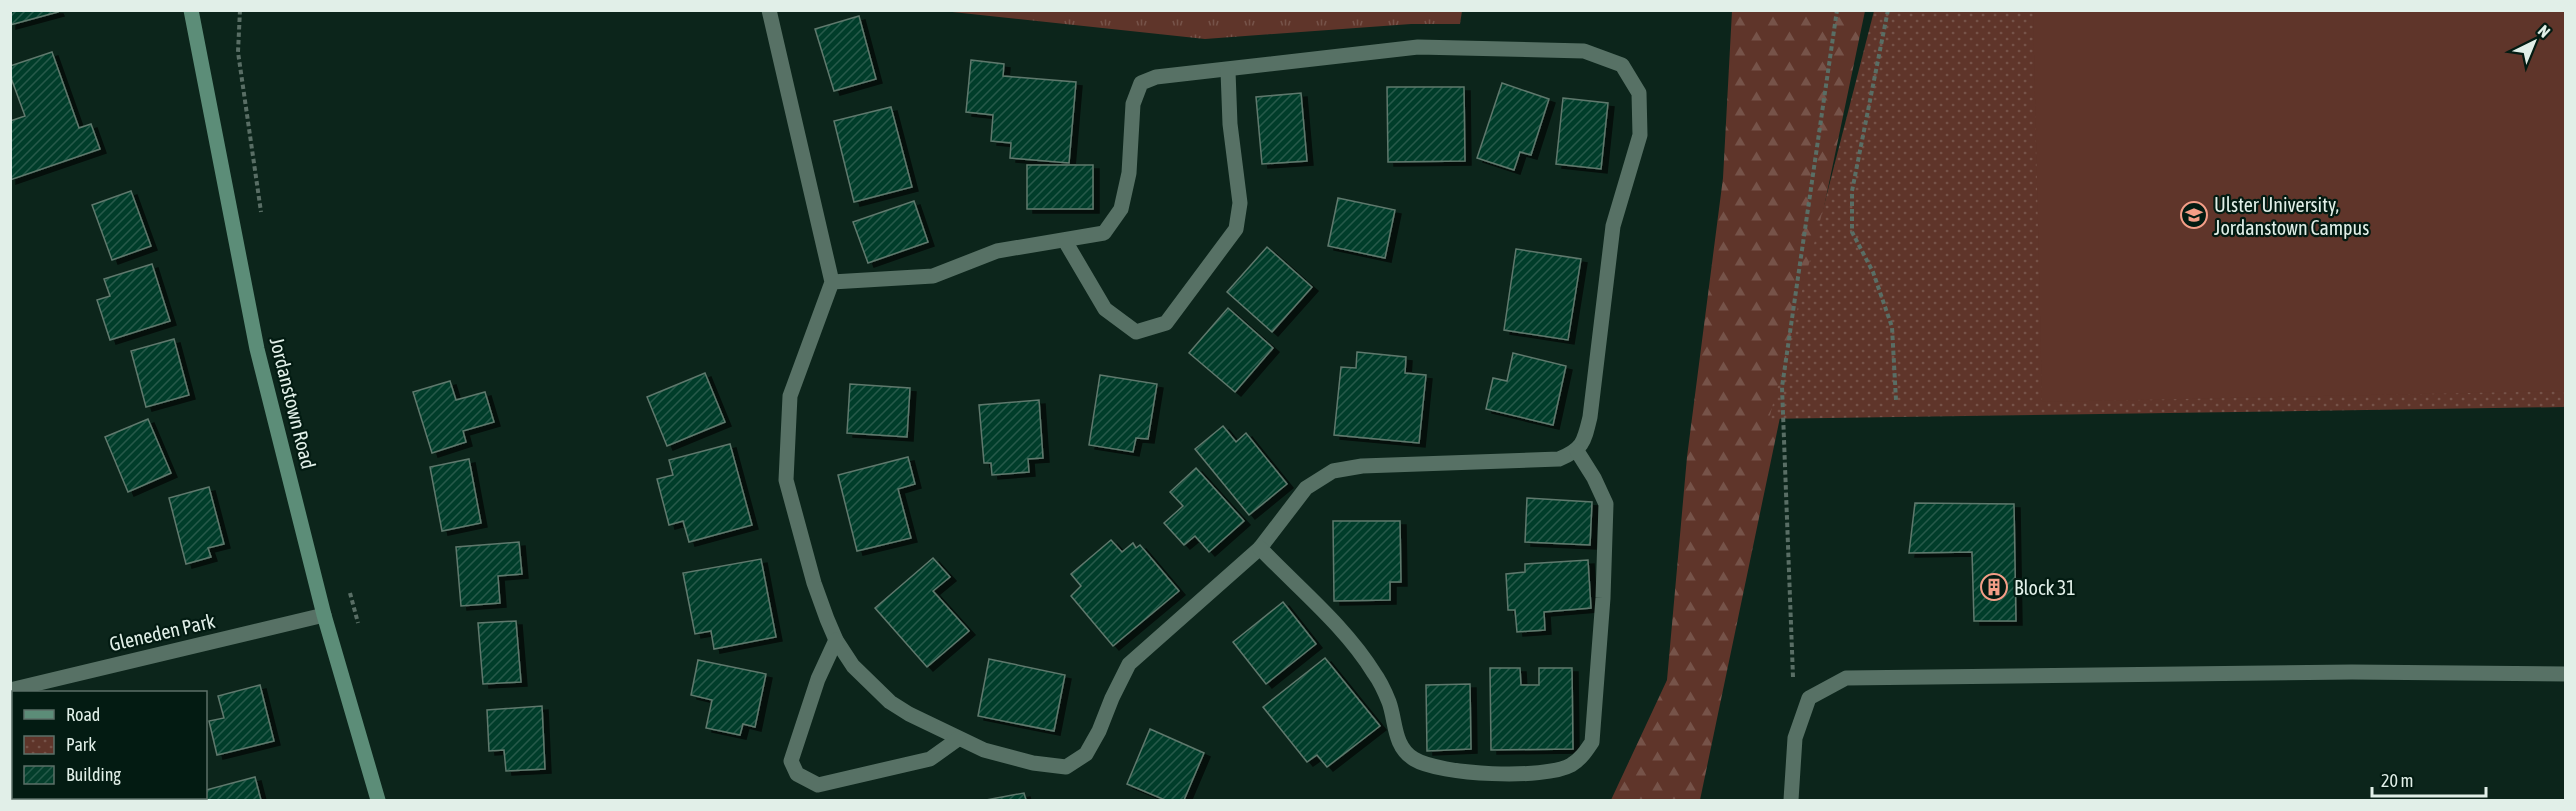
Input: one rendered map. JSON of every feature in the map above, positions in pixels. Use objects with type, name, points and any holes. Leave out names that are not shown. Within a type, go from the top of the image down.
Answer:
[{"type":"street","name":"Jordanstown Road","points":[[191,10],[257,349],[324,615],[378,801]]},
{"type":"street","points":[[769,10],[832,282],[790,396],[786,480],[814,583],[836,640],[853,666],[890,702],[909,714],[984,750],[1033,763],[1066,767],[1086,754],[1099,731],[1129,664],[1260,548],[1306,488],[1333,471],[1362,466],[1559,459],[1577,452],[1585,439],[1590,417],[1612,226],[1640,135],[1639,93],[1622,65],[1584,51],[1418,47],[1156,77],[1141,83],[1132,104],[1129,173],[1121,209],[1104,234],[997,251],[933,276],[832,282]]},
{"type":"street","points":[[1065,242],[1105,309],[1136,332],[1166,323],[1236,229],[1240,203],[1230,124],[1228,70]]},
{"type":"street","points":[[1260,548],[1344,634],[1374,673],[1389,702],[1400,744],[1413,758],[1439,768],[1509,774],[1556,771],[1581,758],[1592,742],[1603,598],[1606,504],[1594,478],[1577,452]]},
{"type":"street","name":"Gleneden Park","points":[[10,690],[324,615]]},
{"type":"street","points":[[836,640],[818,678],[791,761],[797,774],[818,785],[930,759],[958,739]]},
{"type":"street","points":[[1791,801],[1795,738],[1809,698],[1846,678],[2352,672],[2565,674]]},
{"type":"path","points":[[240,10],[238,52],[262,215]]},
{"type":"path","points":[[1793,679],[1782,387],[1837,10]]},
{"type":"path","points":[[1888,10],[1852,191],[1852,232],[1874,272],[1892,327],[1896,400]]},
{"type":"path","points":[[347,583],[360,629]]},
{"type":"green space","points":[[943,11],[1462,11],[1460,24],[1411,24],[1205,39]]},
{"type":"green space","points":[[1732,11],[1865,11],[1700,800],[1611,800],[1667,680],[1687,457],[1723,178]]},
{"type":"green space","points":[[1874,11],[2565,11],[2565,407],[1769,419]]},
{"type":"green space","points":[[2033,11],[2565,11],[2565,391],[2042,402]]},
{"type":"building","points":[[10,10],[57,10],[58,12],[10,25]]},
{"type":"building","points":[[859,16],[876,79],[834,91],[815,29]]},
{"type":"building","points":[[52,52],[79,128],[91,124],[100,149],[10,180],[10,121],[25,116],[10,75],[10,66]]},
{"type":"building","points":[[971,60],[1004,64],[1003,76],[1076,82],[1069,163],[1010,158],[1011,143],[991,141],[993,115],[966,112]]},
{"type":"building","points":[[1502,83],[1549,99],[1531,155],[1520,152],[1514,170],[1477,158]]},
{"type":"building","points":[[1387,87],[1464,87],[1465,161],[1388,162]]},
{"type":"building","points":[[1301,93],[1307,161],[1262,164],[1256,97]]},
{"type":"building","points":[[1563,98],[1608,103],[1601,169],[1556,164]]},
{"type":"building","points":[[891,107],[912,187],[854,202],[834,121]]},
{"type":"building","points":[[1027,165],[1093,165],[1093,209],[1027,209]]},
{"type":"building","points":[[131,191],[151,246],[112,260],[92,205]]},
{"type":"building","points":[[1338,198],[1395,210],[1385,258],[1328,246]]},
{"type":"building","points":[[914,201],[928,242],[868,263],[853,222]]},
{"type":"building","points":[[1267,247],[1312,287],[1272,332],[1227,292]]},
{"type":"building","points":[[1516,249],[1581,259],[1568,340],[1504,330]]},
{"type":"building","points":[[152,264],[170,321],[110,340],[97,300],[110,296],[104,279]]},
{"type":"building","points":[[1228,308],[1273,348],[1235,392],[1189,353]]},
{"type":"building","points":[[174,339],[189,395],[146,407],[131,351]]},
{"type":"building","points":[[1357,352],[1406,357],[1405,373],[1426,375],[1419,443],[1334,435],[1341,367],[1356,368]]},
{"type":"building","points":[[1513,353],[1566,366],[1553,425],[1486,409],[1493,378],[1507,381]]},
{"type":"building","points":[[705,373],[725,422],[667,446],[647,397]]},
{"type":"building","points":[[1100,375],[1157,384],[1148,439],[1136,438],[1133,452],[1089,445]]},
{"type":"building","points":[[450,381],[456,400],[485,392],[494,422],[463,431],[466,442],[432,453],[413,392]]},
{"type":"building","points":[[850,384],[910,388],[907,437],[847,433]]},
{"type":"building","points":[[1039,400],[1043,458],[1028,459],[1029,472],[992,475],[991,463],[984,463],[979,405]]},
{"type":"building","points":[[148,419],[171,473],[128,492],[105,437]]},
{"type":"building","points":[[1223,426],[1236,442],[1246,433],[1287,484],[1249,515],[1195,449]]},
{"type":"building","points":[[730,444],[752,525],[689,542],[683,521],[669,525],[657,479],[673,475],[669,460]]},
{"type":"building","points":[[908,457],[915,484],[898,489],[911,538],[857,551],[838,475]]},
{"type":"building","points":[[469,459],[481,523],[442,531],[430,467]]},
{"type":"building","points":[[1196,468],[1244,521],[1209,552],[1195,536],[1184,545],[1164,523],[1183,506],[1170,492]]},
{"type":"building","points":[[209,487],[224,544],[208,548],[211,557],[186,564],[169,498]]},
{"type":"building","points":[[1527,498],[1592,502],[1590,545],[1525,542]]},
{"type":"building","name":"Block 31","points":[[1915,503],[2014,504],[2016,621],[1974,621],[1972,552],[1909,553]]},
{"type":"building","points":[[1333,521],[1400,521],[1401,582],[1390,582],[1390,600],[1334,601]]},
{"type":"building","points":[[1111,540],[1122,552],[1133,543],[1136,548],[1140,545],[1179,591],[1113,646],[1071,596],[1081,586],[1071,574]]},
{"type":"building","points":[[519,542],[522,574],[498,576],[500,603],[461,606],[456,547]]},
{"type":"building","points":[[933,558],[950,577],[933,591],[969,631],[927,667],[875,608]]},
{"type":"building","points":[[761,559],[776,637],[714,649],[711,631],[695,634],[683,573]]},
{"type":"building","points":[[1588,560],[1591,608],[1544,612],[1545,630],[1517,632],[1515,610],[1508,610],[1506,574],[1525,572],[1525,564]]},
{"type":"building","points":[[1283,602],[1316,644],[1266,684],[1233,642]]},
{"type":"building","points":[[516,621],[521,682],[483,684],[478,623]]},
{"type":"building","points":[[1325,658],[1380,726],[1327,767],[1317,755],[1307,762],[1263,707]]},
{"type":"building","points":[[989,659],[1065,675],[1054,731],[978,716]]},
{"type":"building","points":[[698,660],[766,674],[755,727],[743,724],[740,735],[706,728],[712,700],[691,695]]},
{"type":"building","points":[[1490,668],[1520,668],[1521,685],[1539,685],[1539,668],[1572,668],[1573,749],[1491,750]]},
{"type":"building","points":[[1470,684],[1471,749],[1427,751],[1426,685]]},
{"type":"building","points":[[260,685],[274,741],[217,755],[209,721],[224,718],[218,696]]},
{"type":"building","points":[[542,706],[545,769],[506,771],[504,750],[489,751],[487,710]]},
{"type":"building","points":[[1150,729],[1204,753],[1184,800],[1165,800],[1127,784]]},
{"type":"building","points":[[255,777],[261,800],[202,800],[207,799],[207,790]]},
{"type":"building","points":[[1024,793],[1026,800],[986,800]]},
{"type":"place","name":"Ulster University, Jordanstown Campus","points":[[2194,215]]},
{"type":"place","name":"Block 31","points":[[1994,587]]}]
